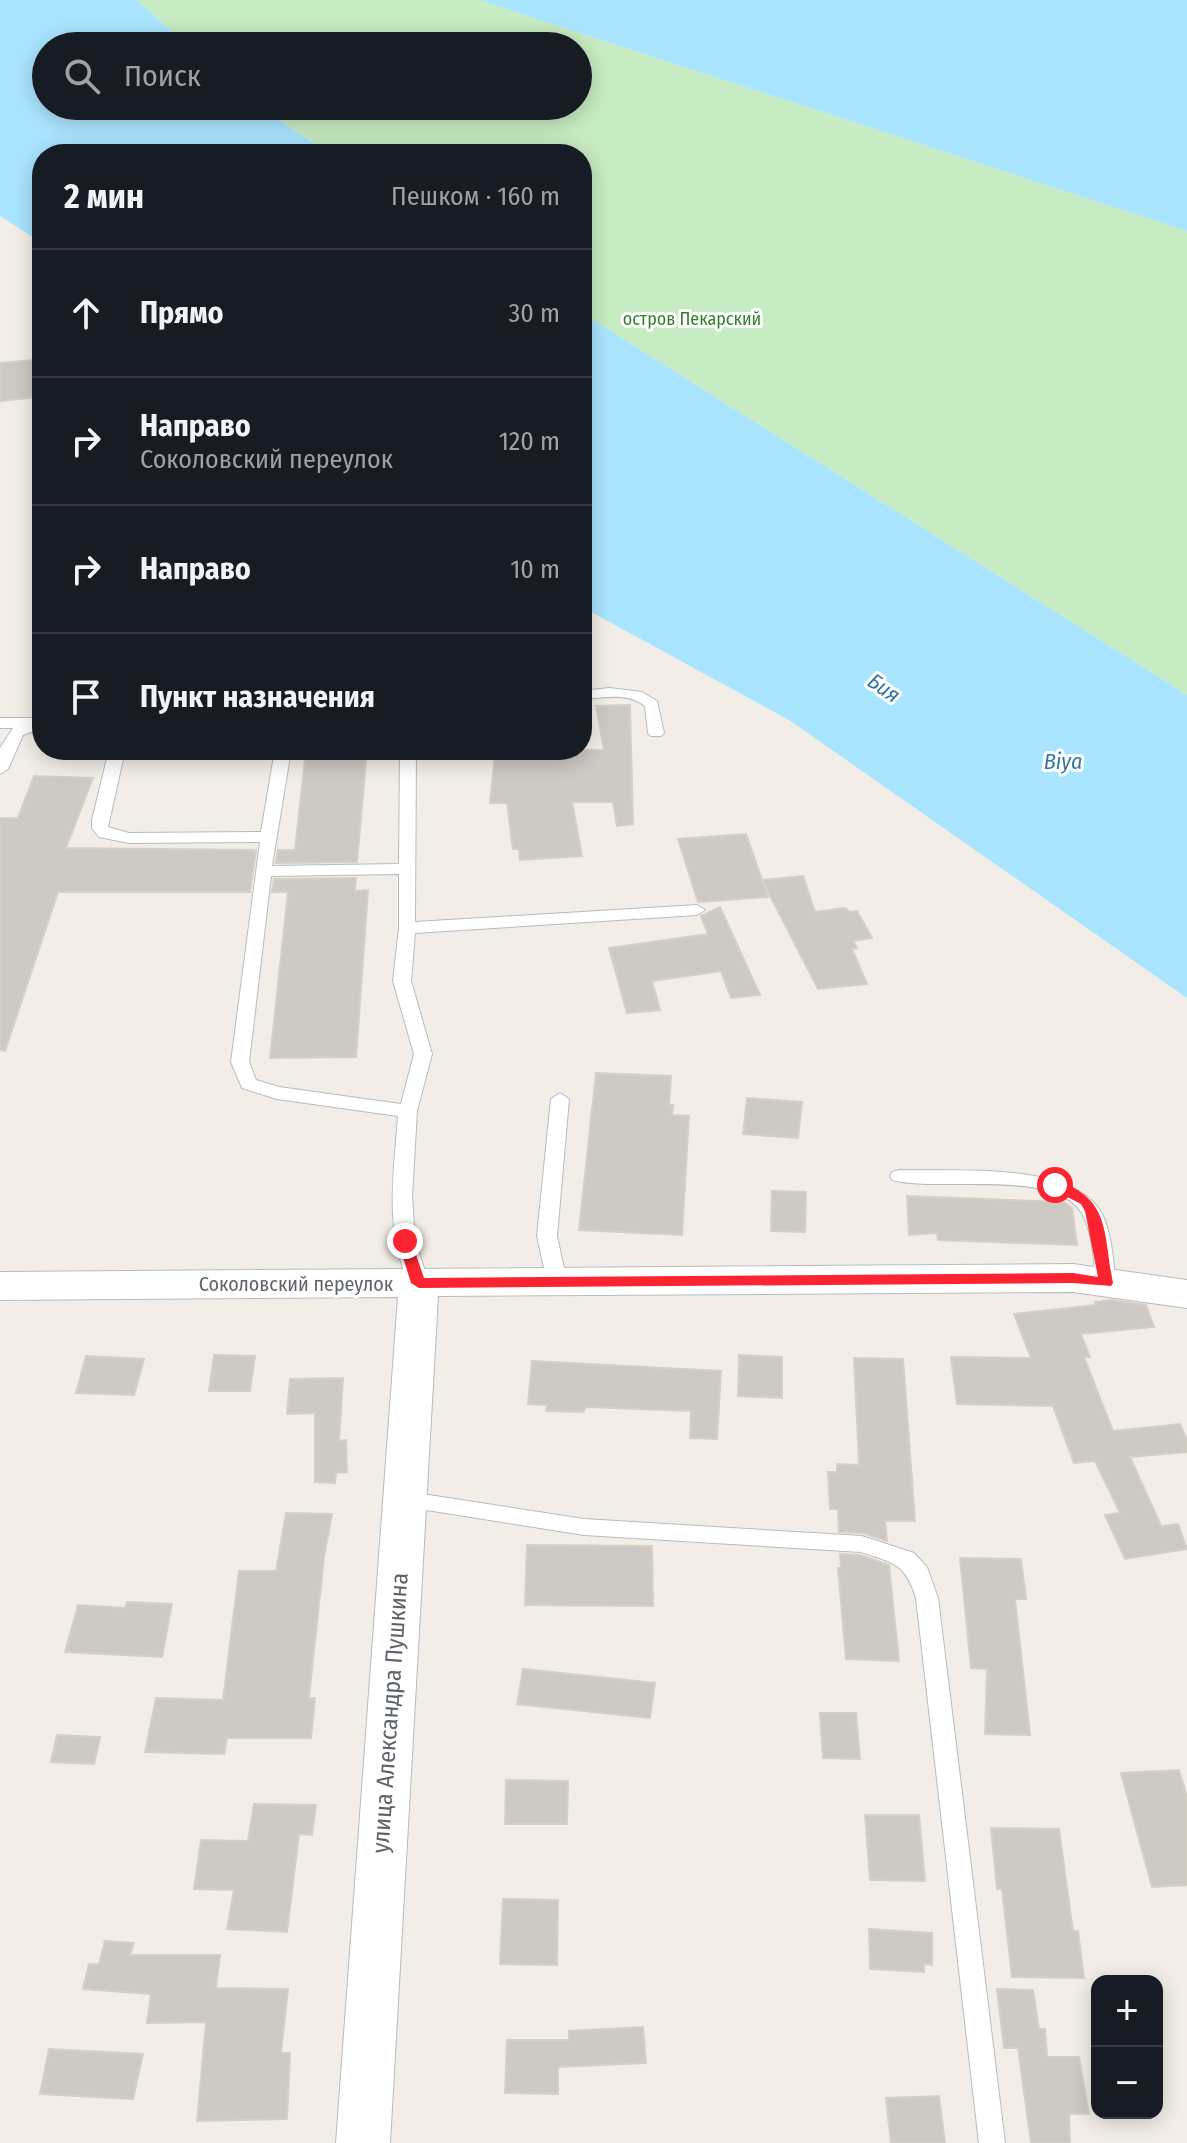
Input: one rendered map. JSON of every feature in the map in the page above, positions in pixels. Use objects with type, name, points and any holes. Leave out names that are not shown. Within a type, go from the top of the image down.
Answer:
[{"type":"street","name":"Соколовский переулок","points":[[0,1286],[1090,1280],[1187,1294]]},
{"type":"street","name":"улица Александра Пушкина","points":[[363,2143],[419,1283]]},
{"type":"lane","points":[[592,695],[623,693],[642,696],[652,704],[656,733]]},
{"type":"lane","points":[[0,723],[32,724]]},
{"type":"lane","points":[[0,769],[12,737],[25,724]]},
{"type":"lane","points":[[115,760],[100,820],[100,828],[105,834],[129,838],[269,837]]},
{"type":"lane","points":[[281,760],[263,871],[240,1062],[248,1084],[277,1093],[408,1111]]},
{"type":"lane","points":[[408,760],[407,928],[402,981],[423,1054],[408,1111],[403,1219],[405,1241],[419,1283]]},
{"type":"lane","points":[[263,871],[405,869]]},
{"type":"lane","points":[[407,928],[697,910]]},
{"type":"lane","points":[[557,1282],[547,1236],[560,1099]]},
{"type":"lane","points":[[899,1176],[1035,1181],[1075,1194],[1092,1210],[1090,1280]]},
{"type":"lane","points":[[403,1499],[584,1527],[862,1544],[906,1559],[919,1573],[927,1598],[992,2143]]},
{"type":"green space","points":[[137,0],[479,0],[577,32],[172,32]]},
{"type":"green space","name":"остров Пекарский","points":[[592,37],[1187,231],[1187,695],[592,319],[592,144],[316,144],[279,120],[592,120]]},
{"type":"water","points":[[0,0],[137,0],[172,32],[32,32],[32,120],[279,120],[316,144],[32,144],[32,237],[0,216]]},
{"type":"water","points":[[479,0],[1187,0],[1187,231],[592,37],[592,32],[577,32]]},
{"type":"water","name":"Biya","points":[[592,319],[1187,695],[1187,998],[789,720],[592,612]]},
{"type":"building","points":[[32,360],[32,398],[0,401],[0,363]]},
{"type":"building","points":[[630,705],[633,824],[617,826],[613,802],[572,802],[582,856],[520,860],[519,849],[513,849],[507,803],[490,803],[494,760],[592,760],[592,750],[604,750],[596,706]]},
{"type":"building","points":[[305,760],[366,760],[357,862],[276,863],[278,850],[295,850]]},
{"type":"building","points":[[34,776],[93,778],[66,848],[256,850],[250,892],[58,892],[5,1051],[0,1050],[0,818],[18,818]]},
{"type":"building","points":[[746,834],[768,897],[698,902],[678,839]]},
{"type":"building","points":[[803,876],[815,912],[845,908],[850,912],[857,911],[872,938],[853,941],[857,948],[852,949],[867,984],[818,989],[762,880]]},
{"type":"building","points":[[356,878],[355,891],[368,890],[356,1057],[270,1058],[288,892],[272,892],[274,879]]},
{"type":"building","points":[[720,907],[760,995],[731,998],[721,971],[652,981],[660,1010],[627,1013],[609,948],[708,934],[701,916]]},
{"type":"building","points":[[596,1073],[671,1076],[669,1105],[673,1105],[672,1115],[689,1116],[682,1235],[579,1230]]},
{"type":"building","points":[[747,1098],[802,1102],[798,1138],[743,1134]]},
{"type":"building","points":[[772,1191],[806,1192],[805,1232],[771,1231]]},
{"type":"building","points":[[907,1196],[1064,1202],[1072,1208],[1077,1245],[938,1240],[937,1233],[909,1235]]},
{"type":"building","points":[[1112,1300],[1146,1305],[1154,1327],[1081,1334],[1090,1357],[1084,1357],[1113,1431],[1180,1424],[1187,1440],[1187,1452],[1130,1457],[1161,1526],[1178,1524],[1187,1549],[1125,1559],[1105,1515],[1120,1513],[1095,1461],[1074,1463],[1053,1406],[957,1404],[951,1357],[1031,1358],[1014,1314],[1096,1305],[1095,1302]]},
{"type":"building","points":[[214,1355],[255,1356],[250,1391],[209,1391]]},
{"type":"building","points":[[739,1355],[782,1357],[782,1398],[738,1396]]},
{"type":"building","points":[[86,1356],[144,1359],[134,1395],[76,1393]]},
{"type":"building","points":[[854,1358],[903,1359],[915,1521],[885,1521],[887,1541],[863,1533],[839,1532],[838,1509],[830,1509],[828,1472],[837,1472],[837,1464],[859,1465]]},
{"type":"building","points":[[532,1361],[721,1371],[717,1439],[690,1438],[691,1411],[586,1407],[583,1412],[546,1411],[547,1405],[528,1404]]},
{"type":"building","points":[[343,1378],[339,1441],[346,1440],[347,1472],[336,1473],[335,1483],[315,1482],[315,1413],[287,1414],[290,1379]]},
{"type":"building","points":[[286,1513],[332,1514],[324,1557],[309,1698],[315,1698],[311,1738],[227,1738],[224,1754],[145,1752],[156,1698],[223,1700],[239,1571],[276,1571]]},
{"type":"building","points":[[527,1545],[652,1546],[653,1606],[525,1605]]},
{"type":"building","points":[[840,1554],[860,1555],[889,1565],[899,1661],[846,1659],[838,1568],[841,1568]]},
{"type":"building","points":[[960,1558],[1021,1559],[1026,1599],[1015,1599],[1030,1735],[985,1734],[987,1669],[971,1668]]},
{"type":"building","points":[[127,1602],[172,1604],[162,1657],[65,1652],[78,1605],[125,1608]]},
{"type":"building","points":[[523,1669],[655,1683],[650,1718],[517,1704]]},
{"type":"building","points":[[820,1713],[856,1713],[860,1759],[823,1758]]},
{"type":"building","points":[[57,1735],[100,1737],[94,1764],[51,1762]]},
{"type":"building","points":[[1179,1770],[1187,1797],[1187,1885],[1152,1887],[1121,1773]]},
{"type":"building","points":[[506,1780],[568,1781],[567,1824],[505,1824]]},
{"type":"building","points":[[254,1804],[316,1805],[312,1835],[299,1834],[287,1932],[227,1929],[234,1890],[194,1889],[201,1840],[248,1841]]},
{"type":"building","points":[[865,1815],[919,1815],[925,1881],[870,1880]]},
{"type":"building","points":[[991,1828],[1059,1829],[1073,1931],[1078,1931],[1084,1978],[1012,1977],[1002,1889],[997,1889]]},
{"type":"building","points":[[503,1899],[558,1900],[557,1965],[500,1964]]},
{"type":"building","points":[[869,1929],[932,1933],[932,1965],[924,1964],[924,1972],[870,1969]]},
{"type":"building","points":[[105,1941],[134,1943],[130,1955],[220,1955],[216,1988],[288,1989],[281,2053],[290,2053],[287,2119],[197,2121],[206,2022],[147,2023],[151,1994],[83,1989],[89,1964],[99,1964]]},
{"type":"building","points":[[997,1989],[1033,1990],[1039,2029],[1045,2029],[1047,2057],[1079,2057],[1089,2114],[1069,2114],[1070,2143],[1031,2143],[1018,2048],[1004,2048]]},
{"type":"building","points":[[643,2027],[646,2063],[558,2067],[558,2094],[505,2093],[507,2040],[569,2040],[569,2031]]},
{"type":"building","points":[[49,2049],[143,2054],[133,2099],[40,2094]]},
{"type":"building","points":[[939,2096],[945,2143],[891,2143],[886,2098]]},
{"type":"route","points":[[405,1241],[419,1283],[1073,1278],[1106,1283],[1092,1210],[1085,1200],[1055,1185]]},
{"type":"water label","name":"Бия","points":[[884,688]]}]
